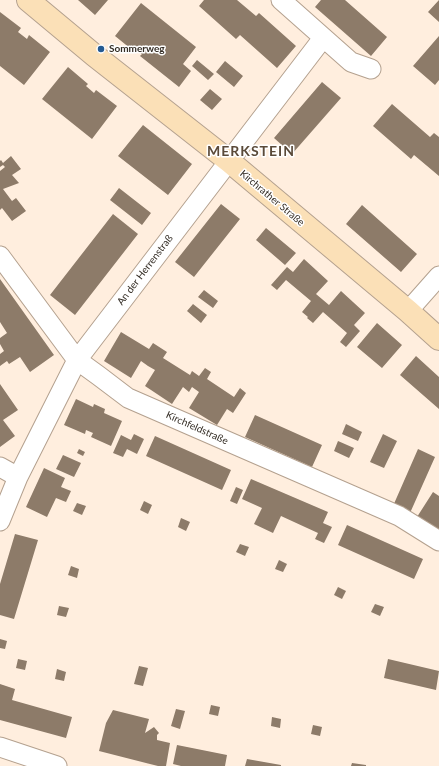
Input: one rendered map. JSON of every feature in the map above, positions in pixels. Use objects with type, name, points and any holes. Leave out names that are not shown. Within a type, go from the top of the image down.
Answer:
[{"type":"main road","name":"Kirchrather Straße","points":[[28,0],[94,55],[229,161],[408,311],[439,340]]},
{"type":"street","points":[[281,0],[351,62],[371,69]]},
{"type":"street","name":"An der Herrenstraß","points":[[0,521],[18,477],[76,360],[323,38]]},
{"type":"street","name":"Kirchfeldstraße","points":[[0,256],[76,360],[100,376],[128,398],[399,516],[439,541]]},
{"type":"street","points":[[408,311],[439,276]]},
{"type":"street","points":[[0,466],[18,477]]},
{"type":"street","points":[[0,748],[57,766]]},
{"type":"building","points":[[78,0],[108,0],[95,15]]},
{"type":"building","points":[[204,0],[237,0],[256,16],[259,13],[296,46],[277,68],[240,35],[236,39],[199,6]]},
{"type":"building","points":[[321,0],[345,0],[387,37],[371,56],[315,7]]},
{"type":"building","points":[[439,0],[439,22],[428,12]]},
{"type":"building","points":[[141,3],[196,47],[183,64],[191,71],[179,87],[140,56],[142,54],[138,51],[136,53],[115,36]]},
{"type":"building","points":[[0,12],[21,28],[18,32],[27,39],[29,35],[50,52],[24,85],[0,66]]},
{"type":"building","points":[[439,36],[439,80],[435,85],[413,66]]},
{"type":"building","points":[[197,60],[214,74],[208,80],[192,66]]},
{"type":"building","points":[[225,61],[243,76],[234,87],[216,72]]},
{"type":"building","points":[[68,67],[88,84],[86,86],[94,93],[96,90],[117,106],[92,139],[42,99]]},
{"type":"building","points":[[322,82],[341,98],[292,154],[274,138]]},
{"type":"building","points":[[210,89],[222,99],[212,110],[200,100]]},
{"type":"building","points":[[392,104],[430,137],[434,133],[439,137],[439,176],[414,155],[411,159],[373,126]]},
{"type":"building","points":[[143,125],[192,164],[168,195],[118,156]]},
{"type":"building","points":[[11,156],[21,169],[12,175],[19,183],[3,189],[12,201],[16,198],[26,211],[12,221],[2,208],[0,210],[0,171],[5,167],[3,165],[0,167],[0,161],[1,160],[3,163]]},
{"type":"building","points":[[119,188],[151,213],[142,225],[110,200]]},
{"type":"building","points":[[221,204],[240,219],[194,277],[175,262]]},
{"type":"building","points":[[362,205],[417,254],[401,272],[346,224]]},
{"type":"building","points":[[113,214],[138,234],[75,315],[50,295]]},
{"type":"building","points":[[266,228],[296,253],[285,265],[256,240]]},
{"type":"building","points":[[304,259],[328,281],[316,294],[329,305],[341,291],[365,313],[354,325],[360,331],[346,347],[340,342],[347,333],[323,312],[313,323],[307,318],[308,317],[302,312],[311,301],[286,280],[277,290],[271,285],[287,267],[293,272]]},
{"type":"building","points":[[0,279],[54,355],[30,372],[20,357],[9,364],[7,361],[0,366],[0,354],[4,351],[0,344],[0,338],[7,333],[0,322]]},
{"type":"building","points":[[204,290],[218,301],[213,308],[198,297]]},
{"type":"building","points":[[193,304],[207,315],[201,323],[187,311]]},
{"type":"building","points":[[377,323],[402,345],[382,368],[357,347]]},
{"type":"building","points":[[121,332],[149,349],[153,343],[167,352],[163,358],[190,375],[192,371],[199,376],[205,368],[211,372],[207,379],[234,397],[240,388],[246,393],[233,413],[227,409],[217,425],[189,408],[199,392],[192,387],[189,392],[183,387],[172,404],[145,386],[155,370],[141,361],[131,378],[104,361]]},
{"type":"building","points":[[416,356],[439,377],[439,409],[400,375]]},
{"type":"building","points":[[0,384],[18,410],[3,420],[15,436],[0,447]]},
{"type":"building","points":[[76,399],[93,407],[94,404],[105,409],[104,413],[122,421],[111,446],[91,437],[93,433],[86,430],[85,434],[64,425]]},
{"type":"building","points":[[255,415],[322,445],[312,467],[245,437]]},
{"type":"building","points":[[346,424],[362,432],[358,441],[342,434]]},
{"type":"building","points":[[134,434],[144,439],[137,454],[127,449],[123,457],[113,453],[121,435],[131,440]]},
{"type":"building","points":[[383,434],[397,441],[384,468],[370,462]]},
{"type":"building","points":[[155,436],[231,470],[222,490],[146,456]]},
{"type":"building","points":[[338,441],[354,448],[349,458],[334,451]]},
{"type":"building","points":[[79,449],[85,452],[83,456],[77,453]]},
{"type":"building","points":[[418,449],[435,457],[410,513],[393,506]]},
{"type":"building","points":[[63,455],[81,463],[74,477],[56,469]]},
{"type":"building","points":[[44,468],[65,478],[61,487],[71,491],[66,502],[56,498],[47,517],[26,507]]},
{"type":"building","points":[[251,479],[328,512],[323,523],[332,527],[324,543],[315,539],[318,533],[281,516],[273,533],[254,524],[262,508],[242,499]]},
{"type":"building","points":[[236,487],[243,490],[237,504],[230,501]]},
{"type":"building","points":[[433,492],[439,496],[439,531],[417,517]]},
{"type":"building","points":[[144,501],[152,505],[148,514],[140,510]]},
{"type":"building","points":[[77,503],[86,506],[82,515],[73,511]]},
{"type":"building","points":[[181,518],[190,522],[186,531],[178,527]]},
{"type":"building","points":[[347,525],[423,559],[414,579],[338,545]]},
{"type":"building","points":[[15,534],[38,540],[14,619],[0,615],[0,584]]},
{"type":"building","points":[[240,544],[249,547],[245,556],[236,552]]},
{"type":"building","points":[[279,560],[287,564],[283,572],[275,569]]},
{"type":"building","points":[[71,566],[79,569],[77,578],[68,575]]},
{"type":"building","points":[[338,587],[346,591],[342,599],[334,595]]},
{"type":"building","points":[[375,604],[384,607],[380,616],[371,612]]},
{"type":"building","points":[[59,606],[69,608],[66,617],[57,615]]},
{"type":"building","points":[[0,639],[7,641],[5,649],[0,648]]},
{"type":"building","points":[[18,659],[27,661],[25,670],[16,668]]},
{"type":"building","points":[[388,659],[439,671],[436,690],[384,678]]},
{"type":"building","points":[[139,666],[148,668],[143,686],[134,684]]},
{"type":"building","points":[[57,669],[66,672],[64,681],[55,679]]},
{"type":"building","points":[[0,684],[15,689],[12,700],[72,717],[66,738],[0,720]]},
{"type":"building","points":[[211,705],[220,707],[218,716],[209,714]]},
{"type":"building","points":[[176,709],[185,711],[180,729],[171,726]]},
{"type":"building","points":[[113,710],[149,719],[145,733],[154,727],[159,733],[157,735],[157,740],[170,743],[166,766],[158,766],[99,751],[106,723]]},
{"type":"building","points":[[272,717],[281,719],[280,728],[271,726]]},
{"type":"building","points":[[313,725],[322,727],[320,736],[311,734]]},
{"type":"building","points":[[177,745],[227,755],[225,766],[181,766],[173,764]]},
{"type":"building","points":[[247,759],[281,765],[281,766],[245,766]]},
{"type":"building","points":[[352,763],[366,765],[366,766],[351,766]]},
{"type":"place","name":"Sommerweg","points":[[101,49]]},
{"type":"district","name":"MERKSTEIN","points":[[251,151]]}]
